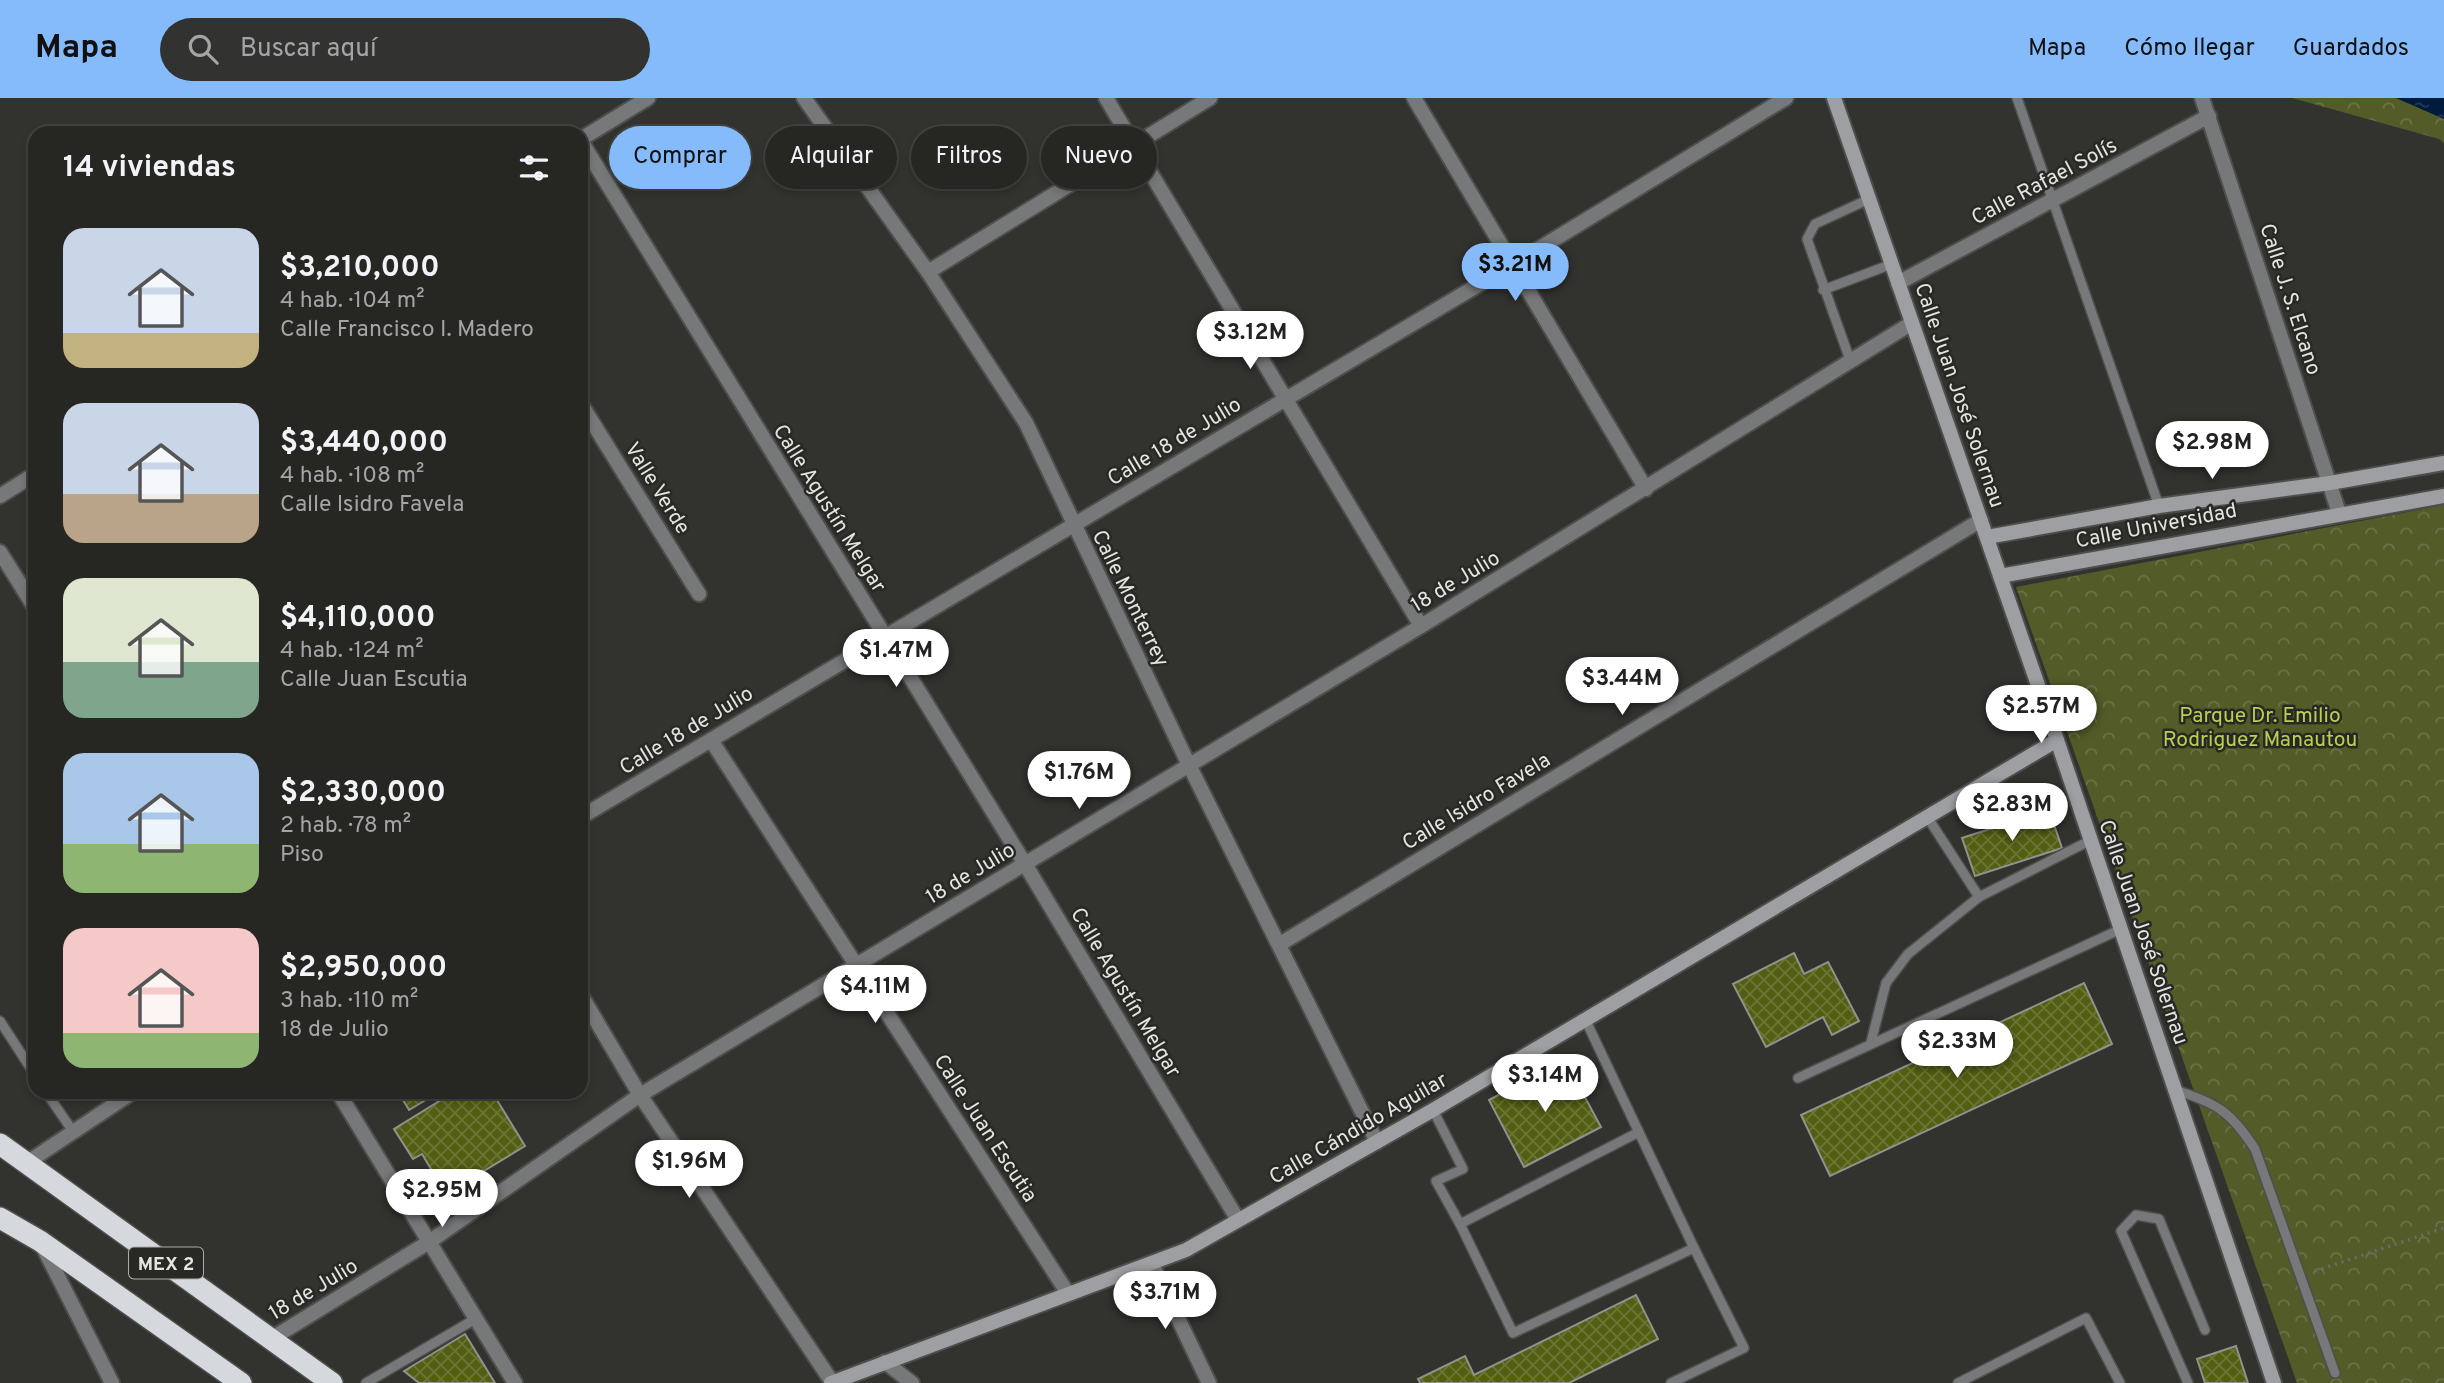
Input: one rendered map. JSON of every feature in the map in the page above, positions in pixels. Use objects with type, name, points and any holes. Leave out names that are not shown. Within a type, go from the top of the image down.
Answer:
[{"type":"highway","name":"MEX 2","points":[[0,1144],[332,1383]]},
{"type":"highway","name":"MEX 2","points":[[0,1218],[40,1241],[241,1383]]},
{"type":"street","points":[[588,136],[648,98]]},
{"type":"street","name":"Calle Monterrey","points":[[804,98],[928,272],[1026,423],[1189,765],[1377,1142]]},
{"type":"street","points":[[1106,98],[1123,126]]},
{"type":"street","points":[[1157,130],[1210,98]]},
{"type":"street","points":[[1415,98],[1646,489]]},
{"type":"street","name":"Calle 18 de Julio","points":[[588,813],[884,635],[1513,265],[1786,98]]},
{"type":"street","name":"Calle Juan José Solernau","points":[[1834,98],[2057,740],[2274,1383]]},
{"type":"street","name":"Calle J. S. Elcano","points":[[2202,98],[2339,513]]},
{"type":"street","name":"Calle Rafael Solís","points":[[1899,283],[2209,116]]},
{"type":"street","name":"Calle Agustín Melgar","points":[[588,151],[1025,864],[1238,1220]]},
{"type":"street","points":[[1157,182],[1421,626]]},
{"type":"street","points":[[928,272],[1062,189]]},
{"type":"street","name":"18 de Julio","points":[[271,1339],[429,1242],[640,1095],[1421,626],[1912,323]]},
{"type":"street","name":"Valle Verde","points":[[588,415],[699,594]]},
{"type":"street","name":"Calle Universidad","points":[[1987,537],[2159,506],[2330,484],[2444,463]]},
{"type":"street","points":[[0,496],[28,478]]},
{"type":"street","name":"Calle Universidad","points":[[2000,576],[2444,496]]},
{"type":"street","name":"Calle Isidro Favela","points":[[1280,944],[1981,520]]},
{"type":"street","points":[[0,552],[28,597]]},
{"type":"street","name":"Calle Juan Escutia","points":[[711,740],[1067,1292]]},
{"type":"street","name":"Calle Cándido Aguilar","points":[[832,1383],[1067,1292],[1186,1250],[1433,1110],[2057,740]]},
{"type":"street","points":[[588,1007],[640,1095],[832,1383]]},
{"type":"street","points":[[28,1162],[72,1130],[123,1099]]},
{"type":"street","points":[[342,1099],[515,1383]]},
{"type":"street","points":[[40,1241],[112,1383]]},
{"type":"street","points":[[1152,1264],[1209,1383]]},
{"type":"street","points":[[885,1362],[912,1383]]},
{"type":"lane","points":[[2017,98],[2159,506]]},
{"type":"lane","points":[[1850,360],[1807,239],[1815,224],[1869,200]]},
{"type":"lane","points":[[1824,290],[1892,264]]},
{"type":"lane","points":[[1928,818],[1979,897]]},
{"type":"lane","points":[[1871,1042],[1886,983],[1908,954],[1979,897],[2091,840]]},
{"type":"lane","points":[[1798,1078],[1871,1042],[2121,929]]},
{"type":"lane","points":[[1585,1019],[1744,1348],[1671,1383]]},
{"type":"lane","points":[[0,1021],[28,1064]]},
{"type":"lane","points":[[2175,1090],[2213,1102],[2237,1121],[2255,1149],[2335,1373]]},
{"type":"lane","points":[[51,1099],[72,1130]]},
{"type":"lane","points":[[1433,1110],[1463,1169],[1436,1181],[1461,1224],[1513,1334],[1694,1248]]},
{"type":"lane","points":[[1461,1224],[1639,1132]]},
{"type":"lane","points":[[2188,1383],[2121,1231],[2137,1215],[2159,1219],[2206,1330]]},
{"type":"lane","points":[[366,1383],[477,1318]]},
{"type":"lane","points":[[1958,1383],[2086,1318],[2120,1383]]},
{"type":"path","points":[[2300,1276],[2444,1228]]},
{"type":"green space","points":[[2292,98],[2444,98],[2444,143],[2439,139]]},
{"type":"green space","name":"Parque Dr. Emilio Rodriguez Manautou","points":[[2444,505],[2444,1383],[2297,1383],[2016,587]]},
{"type":"water","points":[[2396,98],[2444,98],[2444,119]]},
{"type":"building","points":[[2049,810],[2062,848],[1975,876],[1962,838]]},
{"type":"building","points":[[1794,953],[1804,974],[1828,962],[1859,1021],[1832,1035],[1823,1017],[1766,1047],[1733,984]]},
{"type":"building","points":[[2084,983],[2112,1044],[1830,1176],[1801,1115]]},
{"type":"building","points":[[1565,1060],[1601,1127],[1524,1167],[1489,1100]]},
{"type":"building","points":[[402,1099],[427,1099],[409,1110]]},
{"type":"building","points":[[443,1099],[496,1099],[525,1146],[446,1194],[422,1154],[413,1159],[394,1129]]},
{"type":"building","points":[[1636,1295],[1658,1339],[1569,1383],[1420,1383],[1418,1379],[1465,1356],[1474,1375]]},
{"type":"building","points":[[465,1334],[495,1383],[419,1383],[404,1371]]},
{"type":"building","points":[[2236,1346],[2248,1383],[2205,1383],[2197,1359]]}]
